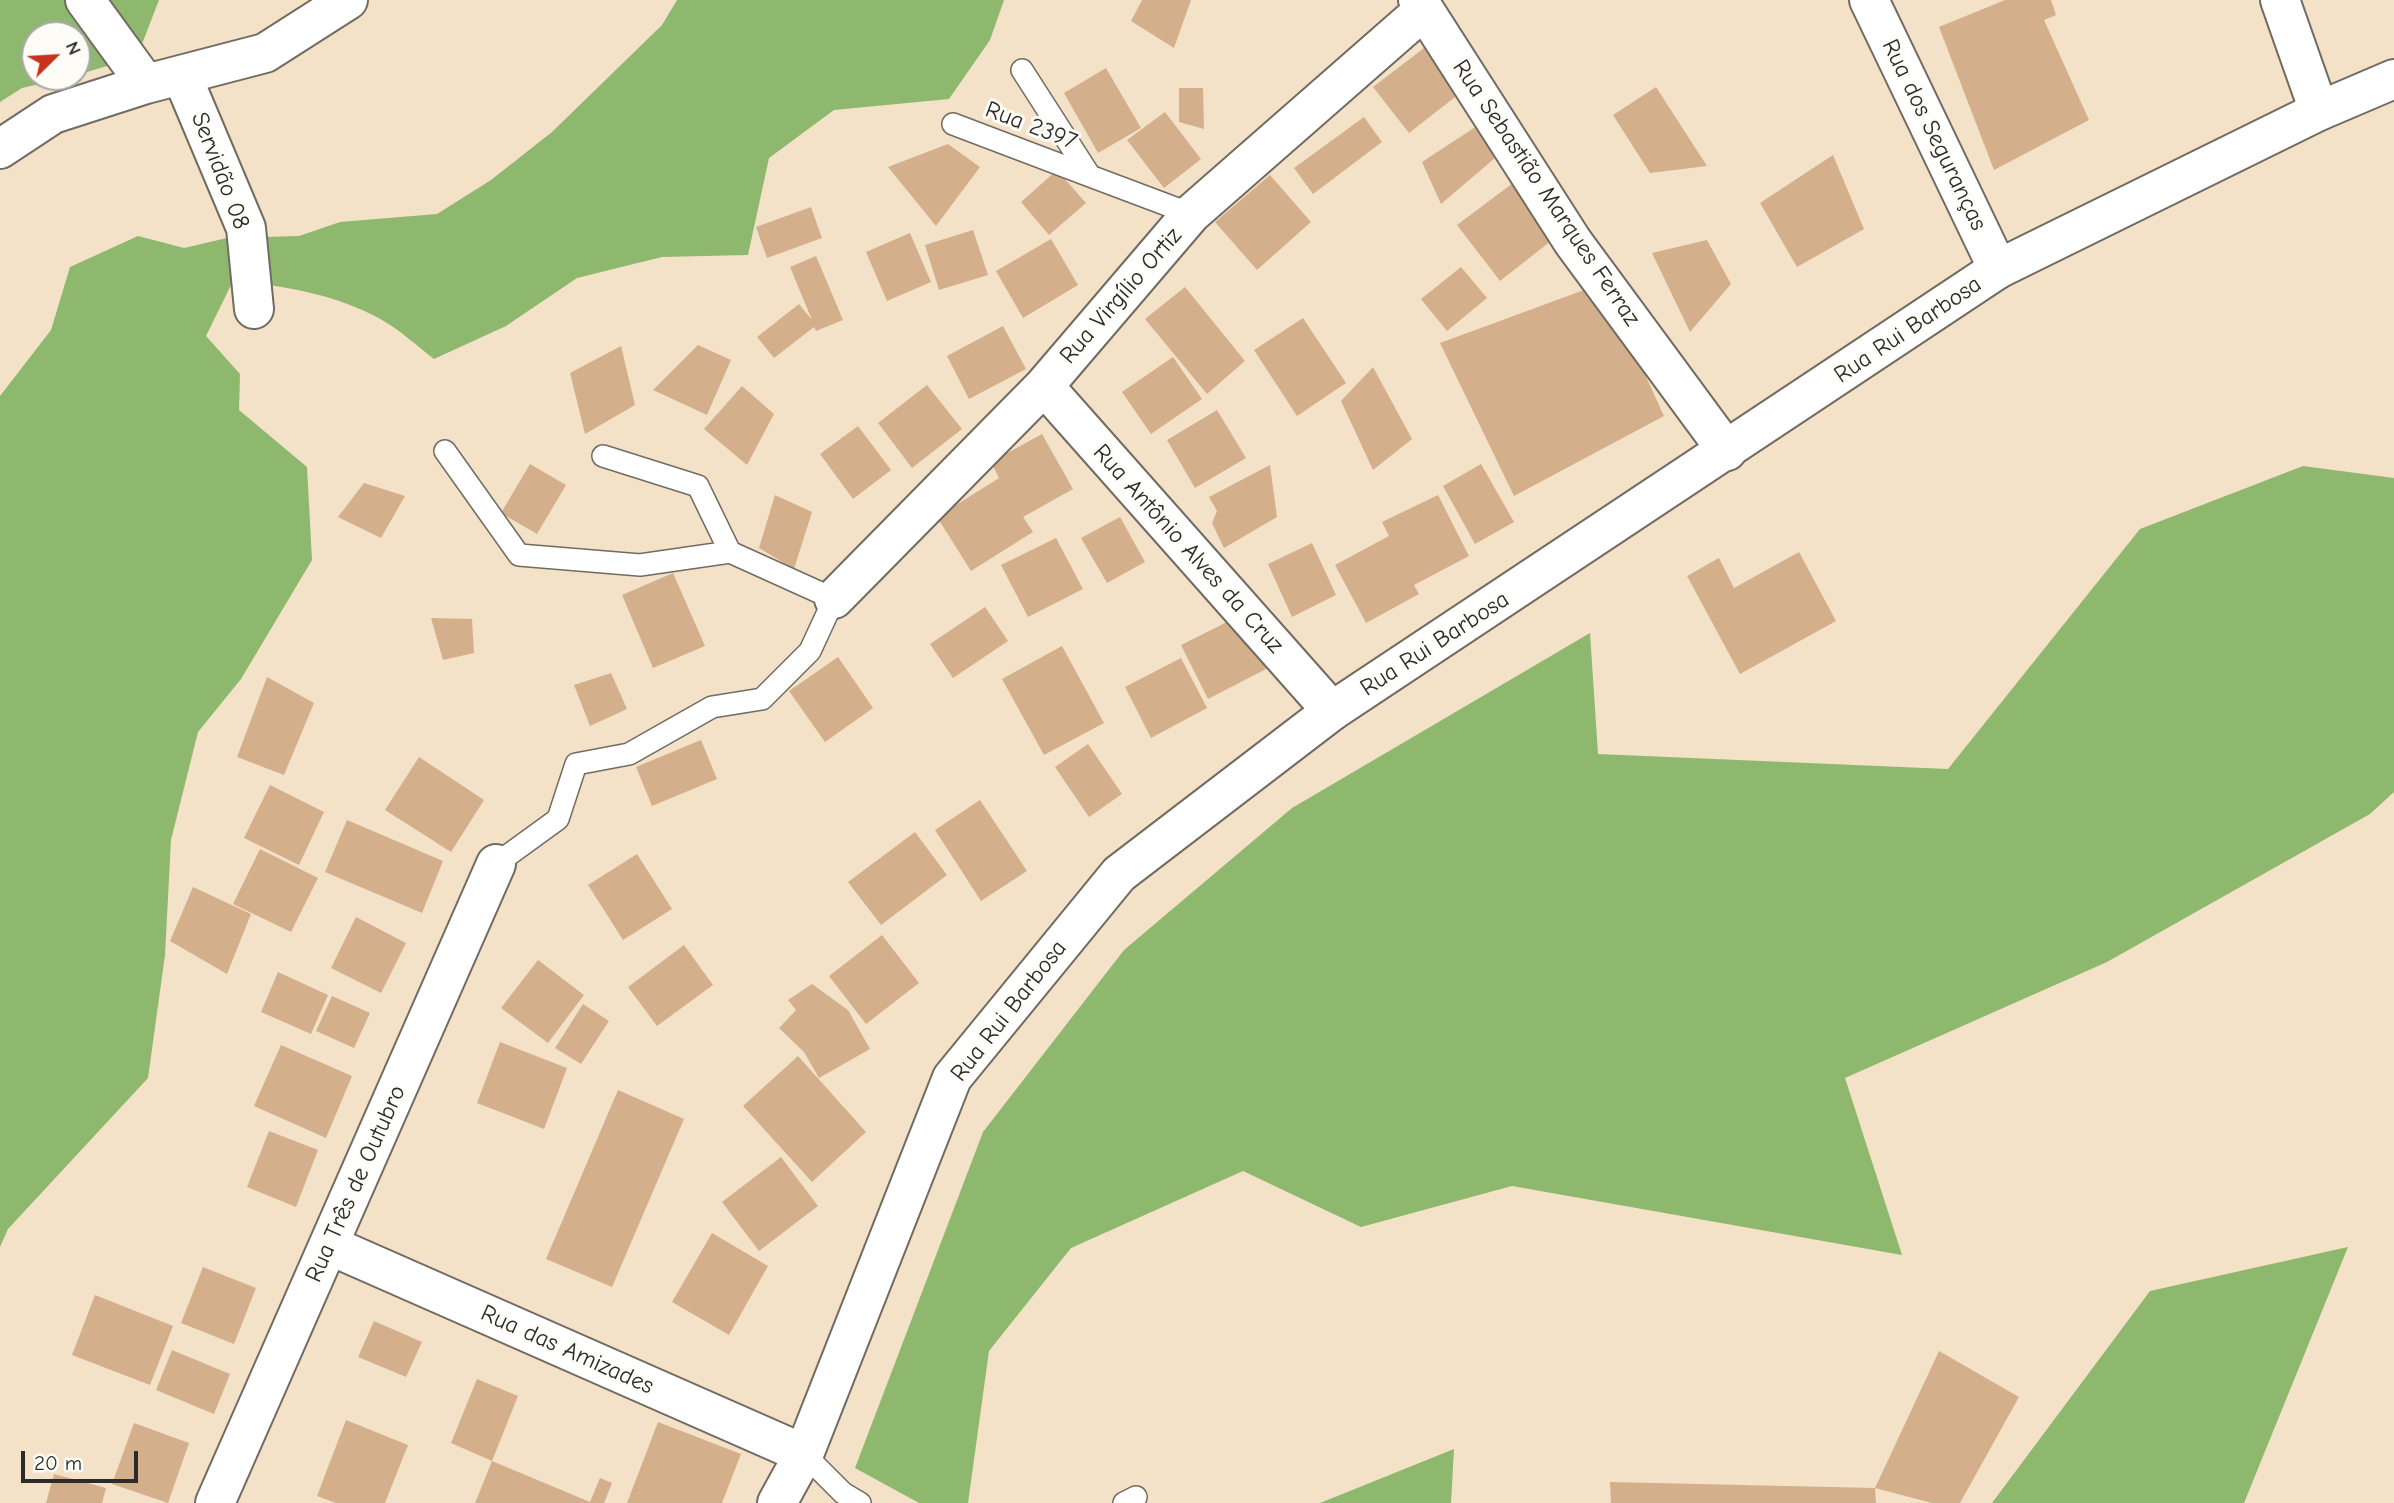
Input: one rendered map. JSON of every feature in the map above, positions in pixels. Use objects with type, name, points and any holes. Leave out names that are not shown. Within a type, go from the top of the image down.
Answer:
[{"type":"street","name":"Servidão 08","points":[[85,0],[164,80],[246,229],[254,309]]},
{"type":"street","name":"Rua dos Seguranças","points":[[1869,0],[1998,269]]},
{"type":"street","points":[[2280,0],[2319,111]]},
{"type":"street","points":[[0,149],[53,114],[265,53],[338,4]]},
{"type":"street","name":"Rua Virgílio Ortiz","points":[[834,599],[1044,386],[1191,215],[1421,5]]},
{"type":"street","name":"Rua Sebastião Marques Ferraz","points":[[1421,5],[1573,242],[1727,451]]},
{"type":"street","name":"Rua Rui Barbosa","points":[[777,1503],[804,1454],[952,1078],[1119,874],[1332,711],[1998,269],[2319,111],[2394,79]]},
{"type":"street","name":"Rua Antônio Alves da Cruz","points":[[1044,386],[1332,711]]},
{"type":"street","name":"Rua Três de Outubro","points":[[215,1503],[496,864]]},
{"type":"street","name":"Rua das Amizades","points":[[329,1245],[804,1454]]},
{"type":"lane","points":[[1022,70],[1090,176]]},
{"type":"lane","name":"Rua 2397","points":[[953,124],[1191,215]]},
{"type":"lane","points":[[446,452],[519,555],[640,565],[730,552],[834,599],[810,650],[762,699],[712,707],[629,754],[576,764],[558,819],[496,864]]},
{"type":"lane","points":[[603,456],[698,486],[730,552]]},
{"type":"lane","points":[[804,1454],[843,1493],[860,1503]]},
{"type":"green space","points":[[0,0],[159,0],[137,57],[91,71],[91,21],[21,21],[21,89],[0,102]]},
{"type":"green space","points":[[677,0],[1004,0],[990,40],[949,99],[834,110],[769,158],[748,255],[662,257],[577,278],[506,326],[434,359],[389,324],[347,304],[291,289],[233,281],[206,336],[240,374],[239,410],[307,467],[312,560],[241,679],[198,732],[171,840],[165,955],[148,1078],[8,1229],[0,1247],[0,396],[51,330],[70,267],[138,236],[184,248],[227,238],[299,236],[340,222],[437,214],[491,180],[552,132],[662,25]]},
{"type":"green space","points":[[2303,466],[2394,478],[2394,792],[2370,814],[2107,962],[1845,1078],[1902,1255],[1512,1186],[1361,1227],[1243,1171],[1071,1248],[989,1351],[968,1503],[919,1503],[855,1468],[983,1132],[1124,950],[1292,808],[1590,633],[1598,754],[1948,769],[2140,529]]},
{"type":"green space","points":[[2348,1247],[2244,1503],[1992,1503],[2150,1291]]},
{"type":"green space","points":[[1454,1449],[1451,1503],[1320,1503]]},
{"type":"building","points":[[1142,0],[1191,0],[1174,48],[1131,21]]},
{"type":"building","points":[[2005,0],[2051,0],[2056,15],[2044,20],[2089,120],[1994,170],[1939,27]]},
{"type":"building","points":[[1424,48],[1459,94],[1409,133],[1373,87]]},
{"type":"building","points":[[1106,68],[1141,128],[1098,153],[1064,93]]},
{"type":"building","points":[[1656,87],[1707,166],[1650,173],[1613,115]]},
{"type":"building","points":[[1179,88],[1203,88],[1204,129],[1179,122]]},
{"type":"building","points":[[1165,112],[1201,159],[1164,188],[1127,140]]},
{"type":"building","points":[[1364,117],[1382,142],[1313,194],[1294,168]]},
{"type":"building","points":[[1486,120],[1495,158],[1441,204],[1422,162]]},
{"type":"building","points":[[948,144],[980,167],[936,226],[888,167]]},
{"type":"building","points":[[1833,155],[1864,229],[1797,267],[1760,203]]},
{"type":"building","points":[[1057,170],[1086,203],[1049,235],[1021,202]]},
{"type":"building","points":[[1270,175],[1311,222],[1257,270],[1215,222]]},
{"type":"building","points":[[1517,180],[1556,237],[1500,281],[1457,225]]},
{"type":"building","points":[[811,207],[822,238],[767,258],[756,227]]},
{"type":"building","points":[[973,230],[988,275],[939,290],[925,245]]},
{"type":"building","points":[[910,233],[931,282],[887,301],[866,252]]},
{"type":"building","points":[[1051,239],[1078,285],[1023,318],[996,271]]},
{"type":"building","points":[[1707,240],[1731,284],[1690,332],[1652,253]]},
{"type":"building","points":[[816,256],[843,320],[816,331],[814,327],[774,358],[757,337],[799,304],[812,320],[790,267]]},
{"type":"building","points":[[1461,267],[1487,298],[1447,331],[1421,299]]},
{"type":"building","points":[[1603,283],[1664,416],[1514,496],[1440,343]]},
{"type":"building","points":[[1185,287],[1245,361],[1207,394],[1145,319]]},
{"type":"building","points":[[1303,318],[1346,383],[1297,416],[1254,350]]},
{"type":"building","points":[[1003,326],[1026,369],[969,399],[947,356]]},
{"type":"building","points":[[698,345],[731,360],[707,415],[653,390]]},
{"type":"building","points":[[621,346],[635,405],[585,434],[570,373]]},
{"type":"building","points":[[1173,357],[1202,399],[1151,434],[1122,392]]},
{"type":"building","points":[[1373,367],[1412,439],[1373,470],[1341,401]]},
{"type":"building","points":[[927,385],[962,429],[912,468],[878,423]]},
{"type":"building","points":[[742,386],[774,414],[747,465],[704,429]]},
{"type":"building","points":[[1217,410],[1246,458],[1195,488],[1167,440]]},
{"type":"building","points":[[858,426],[891,470],[853,499],[820,454]]},
{"type":"building","points":[[1042,434],[1073,489],[1023,517],[1033,532],[971,571],[937,517],[999,478],[991,462]]},
{"type":"building","points":[[530,464],[566,485],[537,534],[501,513]]},
{"type":"building","points":[[1481,464],[1514,522],[1475,544],[1443,486]]},
{"type":"building","points":[[1270,465],[1277,517],[1224,548],[1212,523],[1217,511],[1209,497]]},
{"type":"building","points":[[364,483],[405,496],[381,538],[338,517]]},
{"type":"building","points":[[775,495],[812,512],[794,569],[759,548]]},
{"type":"building","points":[[1438,495],[1469,556],[1414,585],[1419,594],[1366,623],[1335,565],[1389,536],[1382,522]]},
{"type":"building","points":[[1120,517],[1145,562],[1107,583],[1081,538]]},
{"type":"building","points":[[1056,538],[1083,589],[1028,617],[1001,565]]},
{"type":"building","points":[[1312,543],[1336,595],[1292,617],[1268,564]]},
{"type":"building","points":[[1799,552],[1836,621],[1740,674],[1687,576],[1719,558],[1734,588]]},
{"type":"building","points":[[673,573],[705,646],[653,668],[622,595]]},
{"type":"building","points":[[985,607],[1008,641],[953,678],[930,644]]},
{"type":"building","points":[[1239,616],[1266,669],[1208,699],[1181,645]]},
{"type":"building","points":[[431,618],[472,619],[474,653],[443,660]]},
{"type":"building","points":[[1062,646],[1104,723],[1044,755],[1002,679]]},
{"type":"building","points":[[838,657],[873,708],[825,742],[789,691]]},
{"type":"building","points":[[1181,658],[1207,708],[1151,738],[1125,687]]},
{"type":"building","points":[[611,673],[627,709],[590,726],[574,685]]},
{"type":"building","points":[[267,677],[314,703],[284,775],[237,757]]},
{"type":"building","points":[[701,740],[717,779],[652,806],[636,767]]},
{"type":"building","points":[[1088,744],[1122,794],[1089,817],[1055,767]]},
{"type":"building","points":[[419,757],[484,800],[451,852],[385,810]]},
{"type":"building","points":[[270,785],[324,812],[299,865],[244,838]]},
{"type":"building","points":[[980,800],[1027,871],[981,901],[935,830]]},
{"type":"building","points":[[347,820],[443,861],[422,913],[325,872]]},
{"type":"building","points":[[915,832],[947,875],[881,925],[848,882]]},
{"type":"building","points":[[260,849],[318,878],[291,932],[233,904]]},
{"type":"building","points":[[637,854],[672,909],[623,940],[588,885]]},
{"type":"building","points":[[193,887],[251,914],[227,974],[170,941]]},
{"type":"building","points":[[356,917],[406,943],[381,993],[331,968]]},
{"type":"building","points":[[882,935],[919,983],[866,1024],[829,976]]},
{"type":"building","points":[[684,945],[713,985],[657,1026],[628,987]]},
{"type":"building","points":[[538,960],[584,995],[548,1043],[501,1008]]},
{"type":"building","points":[[278,972],[328,995],[311,1034],[261,1012]]},
{"type":"building","points":[[812,984],[848,1010],[870,1049],[819,1078],[804,1052],[779,1028],[796,1010],[788,1000]]},
{"type":"building","points":[[332,996],[370,1013],[354,1048],[316,1031]]},
{"type":"building","points":[[583,1004],[609,1021],[581,1064],[555,1048]]},
{"type":"building","points":[[500,1042],[567,1068],[544,1129],[477,1103]]},
{"type":"building","points":[[281,1045],[352,1076],[326,1138],[254,1106]]},
{"type":"building","points":[[798,1056],[866,1132],[812,1182],[743,1106]]},
{"type":"building","points":[[618,1090],[684,1119],[612,1287],[546,1259]]},
{"type":"building","points":[[269,1131],[318,1150],[296,1207],[247,1187]]},
{"type":"building","points":[[781,1157],[818,1206],[759,1251],[722,1202]]},
{"type":"building","points":[[712,1233],[768,1266],[729,1335],[672,1302]]},
{"type":"building","points":[[203,1267],[256,1288],[234,1344],[181,1323]]},
{"type":"building","points":[[95,1295],[173,1326],[150,1385],[72,1355]]},
{"type":"building","points":[[374,1321],[422,1342],[406,1377],[358,1357]]},
{"type":"building","points":[[172,1350],[230,1374],[214,1414],[156,1390]]},
{"type":"building","points":[[1939,1351],[2019,1397],[1960,1503],[1932,1503],[1875,1488]]},
{"type":"building","points":[[477,1379],[518,1396],[492,1461],[451,1443]]},
{"type":"building","points":[[346,1420],[408,1445],[385,1503],[336,1503],[317,1496]]},
{"type":"building","points":[[658,1422],[741,1454],[722,1503],[627,1503]]},
{"type":"building","points":[[134,1423],[189,1443],[168,1503],[112,1484]]},
{"type":"building","points":[[492,1461],[590,1502],[600,1478],[612,1483],[604,1503],[475,1503]]},
{"type":"building","points":[[54,1474],[106,1488],[102,1503],[46,1503]]},
{"type":"building","points":[[1610,1482],[1875,1488],[1876,1503],[1611,1503]]}]
